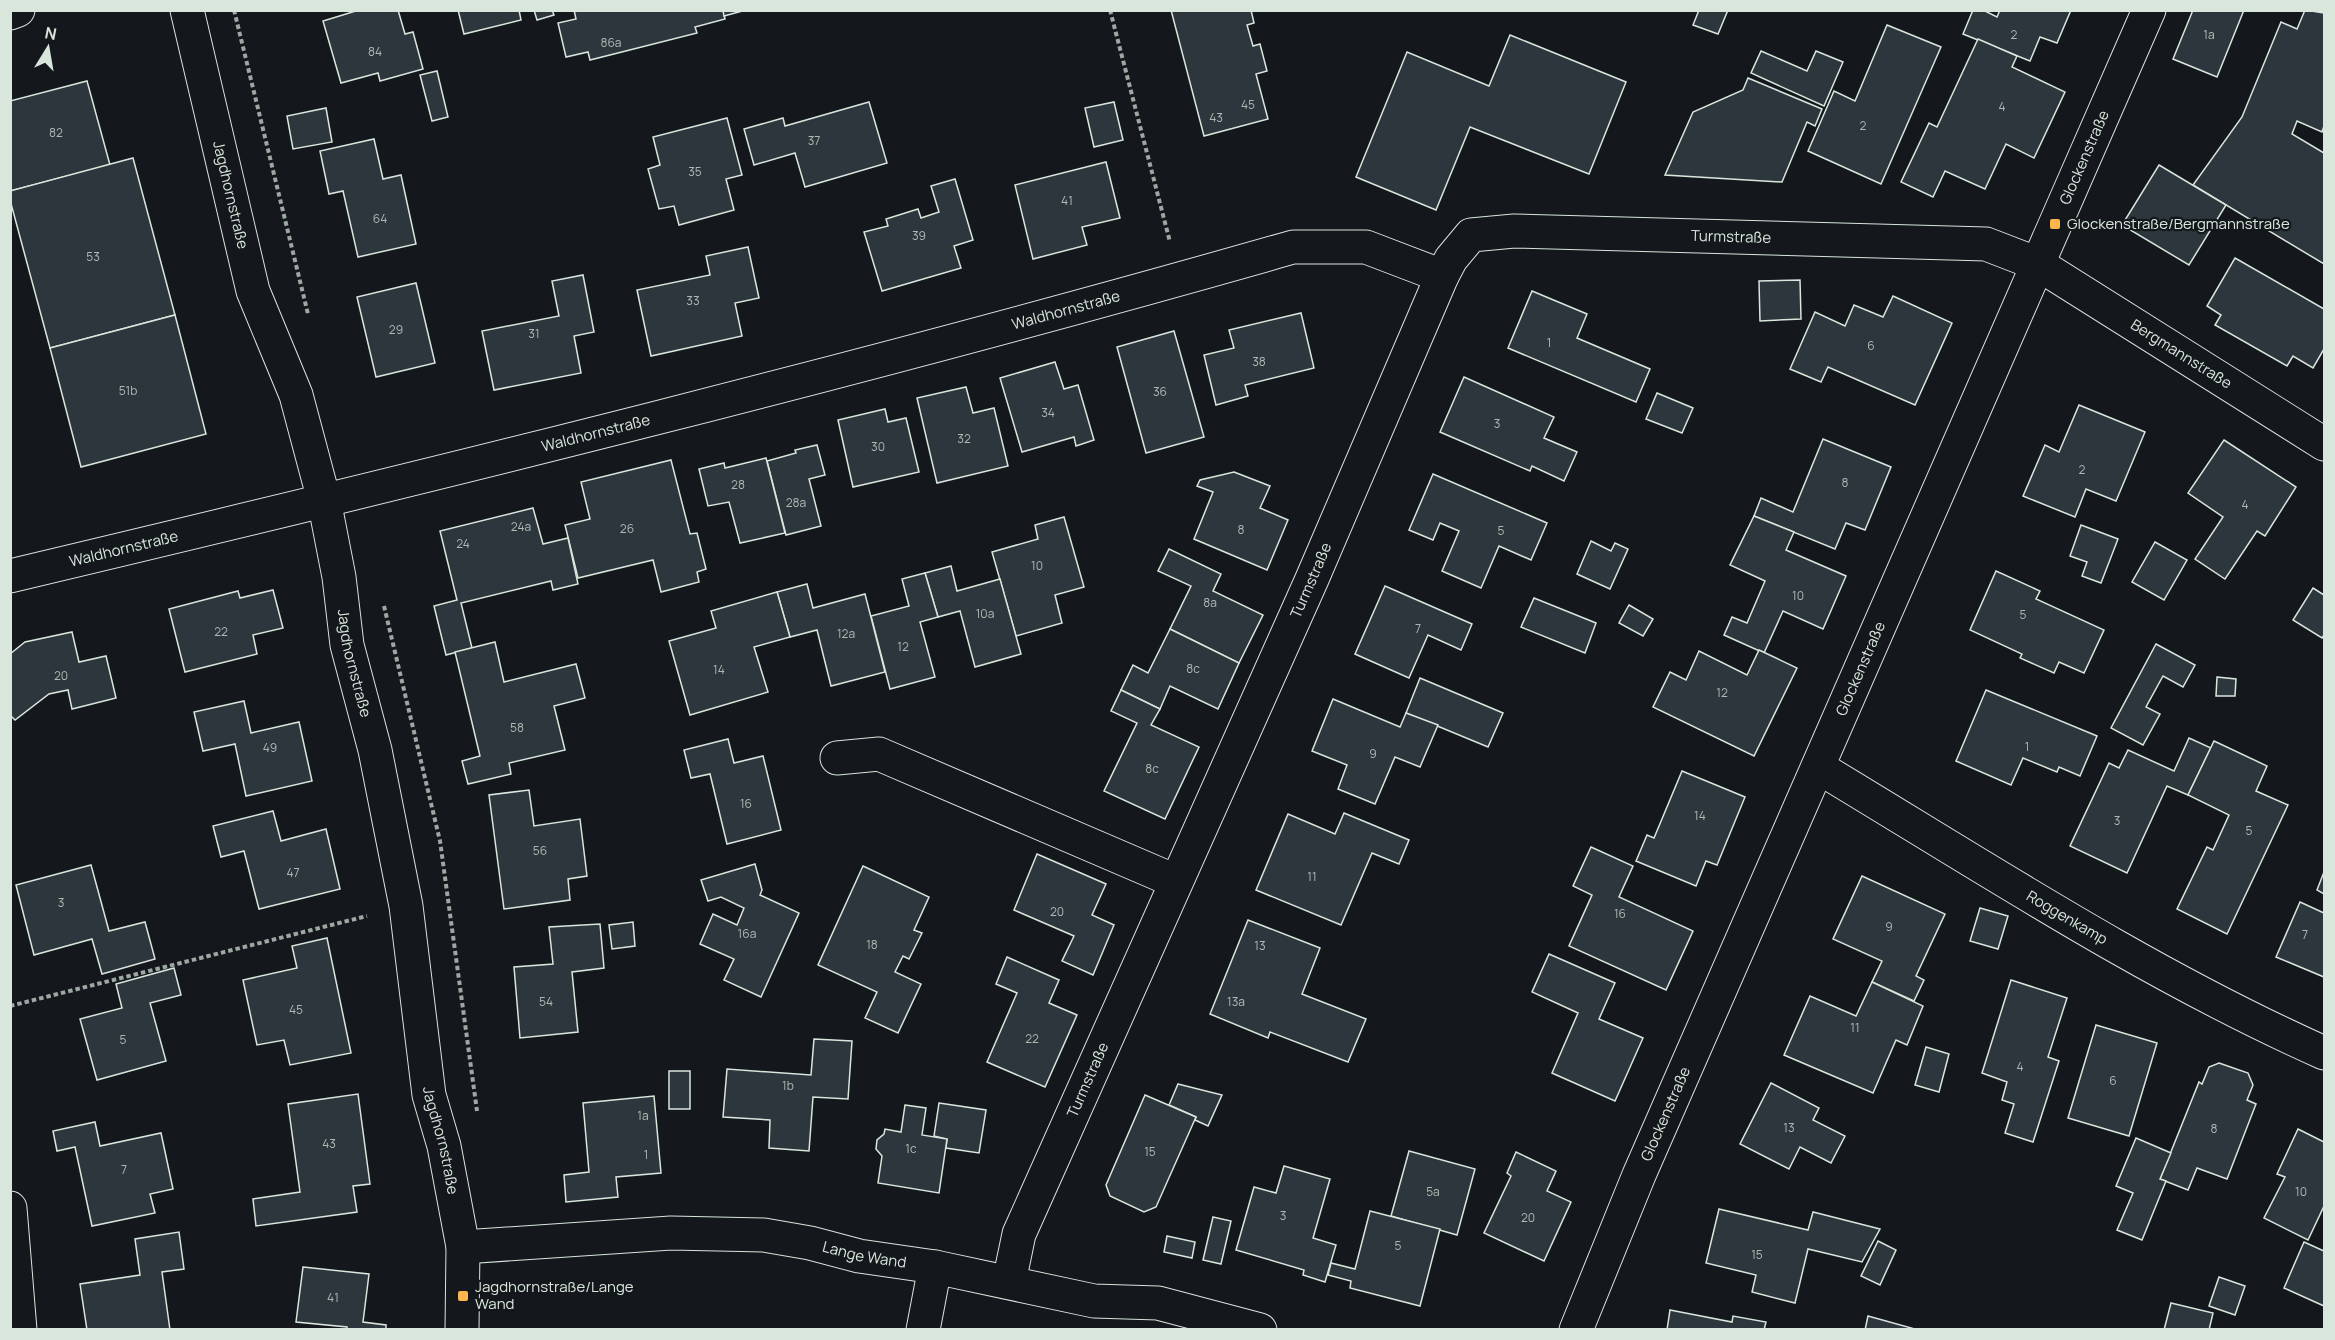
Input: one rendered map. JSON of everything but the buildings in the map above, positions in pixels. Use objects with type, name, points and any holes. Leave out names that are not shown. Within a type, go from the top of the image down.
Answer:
[{"type":"street","points":[[10,13],[18,10]]},
{"type":"street","name":"Jagdhornstraße","points":[[187,10],[253,291],[296,394],[324,500],[339,577],[347,645],[375,750],[406,906],[429,1095],[444,1146],[463,1247],[462,1329]]},
{"type":"street","name":"Glockenstraße","points":[[1576,1329],[1639,1175],[2149,10]]},
{"type":"street","name":"Turmstraße","points":[[1009,1282],[1019,1234],[1307,590],[1442,276],[1451,258],[1471,235],[1514,231],[1986,244],[2038,264]]},
{"type":"street","points":[[1179,279],[1293,247],[1366,247],[1442,276]]},
{"type":"street","name":"Bergmannstraße","points":[[2038,264],[2325,444]]},
{"type":"street","name":"Waldhornstraße","points":[[10,576],[807,379],[1179,279]]},
{"type":"street","points":[[837,758],[879,754],[1175,881]]},
{"type":"street","name":"Roggenkamp","points":[[1818,767],[2126,952],[2271,1029],[2325,1053]]},
{"type":"street","points":[[10,1208],[20,1329]]},
{"type":"street","name":"Lange Wand","points":[[463,1247],[671,1233],[764,1235],[810,1243],[859,1256],[935,1267],[1094,1301],[1158,1303],[1260,1329]]},
{"type":"street","points":[[923,1329],[935,1267]]},
{"type":"path","points":[[1110,10],[1179,279]]},
{"type":"path","points":[[10,1006],[406,906]]},
{"type":"place","name":"Glockenstraße/Bergmannstraße","points":[[2055,224]]},
{"type":"place","name":"Jagdhornstraße/Lange Wand","points":[[463,1296]]}]
